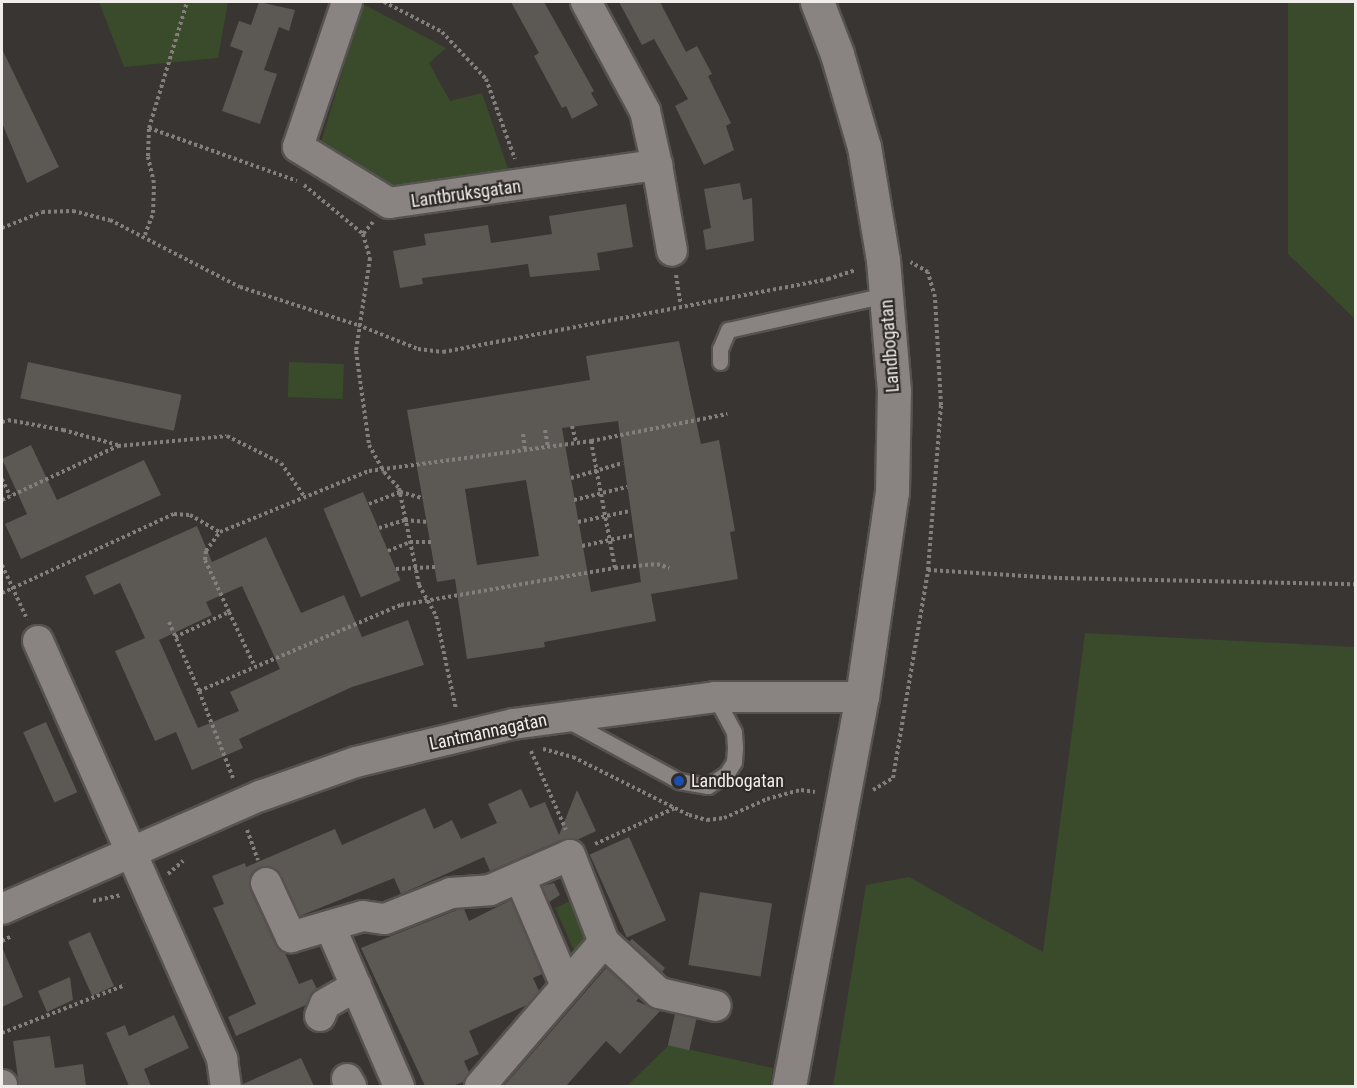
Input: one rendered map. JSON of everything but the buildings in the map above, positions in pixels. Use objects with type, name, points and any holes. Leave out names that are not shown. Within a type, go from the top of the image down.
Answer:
[{"type":"street","name":"Lantbruksgatan","points":[[347,2],[298,147],[388,203],[657,165]]},
{"type":"street","points":[[586,2],[645,111],[672,251]]},
{"type":"street","name":"Landbogatan","points":[[789,1086],[845,796],[892,492],[894,392],[883,261],[864,147],[837,54],[817,2]]},
{"type":"street","points":[[38,641],[222,1059],[226,1086]]},
{"type":"street","name":"Lantmannagatan","points":[[2,909],[260,796],[356,762],[461,736],[560,717],[714,697],[862,697]]},
{"type":"street","points":[[266,883],[291,937],[363,916],[385,919],[451,893],[490,890],[573,854],[604,942],[659,993],[716,1006]]},
{"type":"street","points":[[520,878],[566,986]]},
{"type":"street","points":[[330,926],[399,1086]]},
{"type":"street","points":[[480,1086],[604,942]]},
{"type":"street","points":[[320,1016],[325,1004],[356,986]]},
{"type":"lane","points":[[720,362],[720,349],[728,330],[886,295]]},
{"type":"lane","points":[[560,717],[679,781],[708,786],[728,773],[734,762],[734,732],[714,697]]},
{"type":"path","points":[[145,235],[153,213],[154,183],[148,156],[149,128],[187,2]]},
{"type":"path","points":[[384,2],[442,32],[486,79],[524,185]]},
{"type":"path","points":[[149,128],[300,182],[363,234],[370,258],[358,325],[356,351],[369,445],[384,472],[400,492],[415,565],[436,616],[461,736]]},
{"type":"path","points":[[363,234],[388,203]]},
{"type":"path","points":[[2,228],[42,212],[73,211],[110,220],[145,235],[240,288],[358,325],[418,349],[442,352],[828,279],[883,261],[909,261],[928,272],[935,297],[941,405],[928,570],[893,778],[875,789],[845,796],[801,790],[767,799],[724,818],[707,820],[675,808],[573,757],[541,749],[521,752]]},
{"type":"path","points":[[254,665],[205,560],[206,550],[220,532],[369,471],[384,472],[591,441],[727,414]]},
{"type":"path","points":[[2,422],[8,420],[63,430],[118,446]]},
{"type":"path","points":[[572,426],[576,442]]},
{"type":"path","points":[[545,430],[548,447]]},
{"type":"path","points":[[523,434],[525,450]]},
{"type":"path","points":[[2,500],[118,446],[228,436],[281,463],[304,496]]},
{"type":"path","points":[[591,441],[615,568]]},
{"type":"path","points":[[571,478],[623,463]]},
{"type":"path","points":[[2,479],[10,496]]},
{"type":"path","points":[[574,500],[627,487]]},
{"type":"path","points":[[369,504],[400,492],[423,498]]},
{"type":"path","points":[[578,522],[630,511]]},
{"type":"path","points":[[2,592],[174,514],[190,515],[220,532]]},
{"type":"path","points":[[379,528],[405,520],[427,522]]},
{"type":"path","points":[[582,546],[634,535]]},
{"type":"path","points":[[388,551],[410,542],[431,542]]},
{"type":"path","points":[[199,691],[254,665],[401,605],[429,603],[615,568],[657,564],[669,568]]},
{"type":"path","points":[[2,565],[38,641]]},
{"type":"path","points":[[396,569],[415,565],[435,567]]},
{"type":"path","points":[[928,570],[1150,581],[1356,584]]},
{"type":"path","points":[[175,637],[229,612]]},
{"type":"path","points":[[169,622],[233,779],[224,783]]},
{"type":"path","points":[[531,751],[573,854],[675,808]]},
{"type":"path","points":[[237,834],[256,826]]},
{"type":"path","points":[[85,904],[148,888],[185,860]]},
{"type":"path","points":[[2,941],[22,932]]},
{"type":"path","points":[[2,1033],[125,985]]},
{"type":"green space","points":[[99,2],[228,2],[218,58],[124,67]]},
{"type":"green space","points":[[1288,2],[1355,2],[1355,319],[1288,254]]},
{"type":"green space","points":[[363,4],[446,48],[429,63],[450,101],[482,93],[508,169],[391,189],[321,142]]},
{"type":"green space","points":[[289,362],[344,364],[343,399],[288,397]]},
{"type":"green space","points":[[1085,633],[1355,647],[1355,1086],[833,1086],[866,885],[909,877],[1043,952]]},
{"type":"green space","points":[[577,898],[595,939],[579,962],[555,908]]},
{"type":"green space","points":[[669,1045],[773,1068],[770,1086],[627,1086]]},
{"type":"place","name":"Landbogatan","points":[[679,781]]}]
